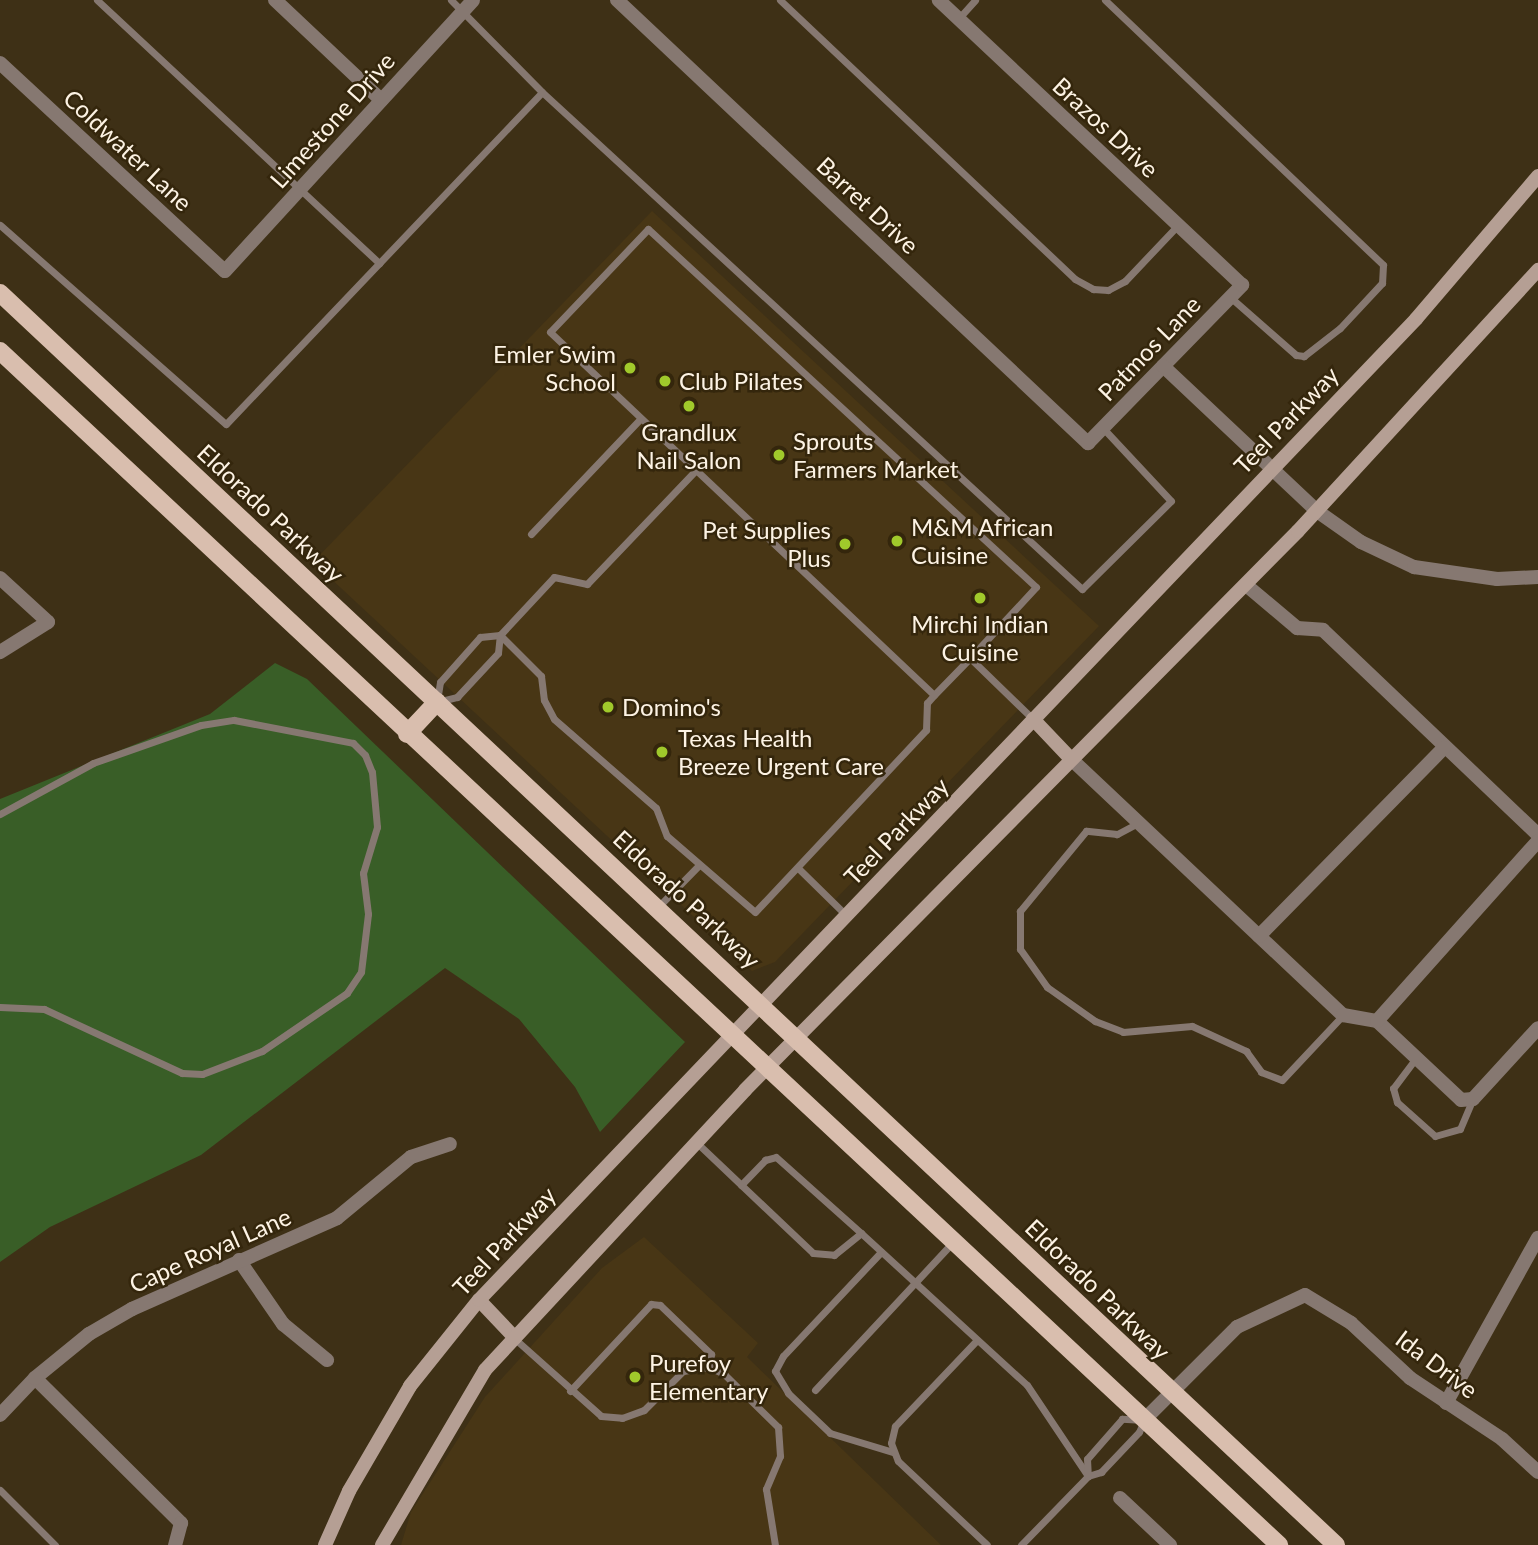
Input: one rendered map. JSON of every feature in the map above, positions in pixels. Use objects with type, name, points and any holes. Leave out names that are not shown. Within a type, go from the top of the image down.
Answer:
[{"type":"main road","name":"Teel Parkway","points":[[325,1545],[349,1491],[410,1386],[479,1300],[1416,319],[1538,176]]},
{"type":"main road","points":[[382,1545],[485,1370],[765,1069],[1317,511],[1538,270]]},
{"type":"main road","name":"Eldorado Parkway","points":[[0,293],[659,906],[1336,1545]]},
{"type":"main road","points":[[0,351],[730,1037],[1279,1545]]},
{"type":"main road","points":[[407,734],[437,702]]},
{"type":"main road","points":[[1033,719],[1070,758]]},
{"type":"main road","points":[[479,1300],[515,1338]]},
{"type":"street","points":[[275,0],[381,100]]},
{"type":"street","name":"Barret Drive","points":[[617,0],[1088,443]]},
{"type":"street","name":"Brazos Drive","points":[[939,0],[1242,285]]},
{"type":"street","name":"Limestone Drive","points":[[225,271],[468,5]]},
{"type":"street","name":"Coldwater Lane","points":[[0,63],[225,271]]},
{"type":"street","name":"Patmos Lane","points":[[1088,443],[1242,285]]},
{"type":"street","points":[[1163,366],[1317,511],[1361,542],[1414,567],[1497,579],[1538,577]]},
{"type":"street","points":[[0,578],[48,622],[0,652]]},
{"type":"street","points":[[1246,585],[1297,628],[1323,630],[1538,835]]},
{"type":"street","points":[[1259,936],[1444,748]]},
{"type":"street","points":[[1070,758],[1343,1015],[1377,1021],[1461,1100],[1473,1099],[1538,1028]]},
{"type":"street","points":[[1377,1021],[1538,841]]},
{"type":"street","name":"Cape Royal Lane","points":[[0,1415],[35,1378],[89,1334],[132,1309],[337,1218],[411,1157],[450,1144]]},
{"type":"street","points":[[1447,1404],[1538,1238]]},
{"type":"street","points":[[239,1260],[282,1324],[327,1360]]},
{"type":"street","name":"Ida Drive","points":[[1170,1391],[1237,1327],[1270,1308],[1306,1295],[1351,1323],[1410,1378],[1502,1439],[1538,1472]]},
{"type":"street","points":[[35,1378],[181,1523],[175,1545]]},
{"type":"street","points":[[1143,1420],[1170,1391]]},
{"type":"street","points":[[1120,1498],[1170,1545]]},
{"type":"lane","points":[[97,0],[302,188],[379,263]]},
{"type":"lane","points":[[452,0],[468,5],[542,92],[1082,589],[1171,501],[1102,428]]},
{"type":"lane","points":[[779,0],[1075,279],[1093,289],[1108,290],[1125,281],[1177,226]]},
{"type":"lane","points":[[958,19],[975,0]]},
{"type":"lane","points":[[1105,0],[1383,265],[1382,283],[1340,328],[1304,356],[1296,355],[1230,297]]},
{"type":"lane","points":[[0,225],[226,424],[542,92]]},
{"type":"lane","points":[[500,635],[541,676],[545,704],[554,719],[656,808],[667,836],[755,912],[799,869],[926,730],[925,706],[1036,587],[648,229],[550,332],[934,695]]},
{"type":"lane","points":[[531,534],[640,419]]},
{"type":"lane","points":[[500,635],[480,637],[440,682],[437,702],[457,697],[498,653],[500,635],[554,577],[587,584],[696,470]]},
{"type":"lane","points":[[970,658],[1033,719]]},
{"type":"lane","points":[[0,814],[93,764],[201,725],[234,720],[353,743],[365,754],[372,772],[377,827],[363,873],[368,914],[361,972],[347,993],[262,1051],[202,1074],[183,1073],[44,1009],[0,1007]]},
{"type":"lane","points":[[1138,822],[1117,834],[1086,831],[1020,911],[1020,949],[1047,986],[1095,1021],[1123,1032],[1192,1026],[1246,1051],[1261,1072],[1282,1080],[1343,1015]]},
{"type":"lane","points":[[659,906],[699,865]]},
{"type":"lane","points":[[799,869],[846,915]]},
{"type":"lane","points":[[1416,1058],[1393,1088],[1397,1102],[1435,1136],[1460,1129],[1473,1099]]},
{"type":"lane","points":[[696,1142],[813,1253],[834,1255],[861,1233]]},
{"type":"lane","points":[[741,1185],[765,1160],[776,1157],[1027,1385],[1088,1476]]},
{"type":"lane","points":[[815,1390],[953,1242]]},
{"type":"lane","points":[[881,1252],[783,1356],[775,1371],[788,1393],[830,1433],[893,1452],[987,1545]]},
{"type":"lane","points":[[570,1391],[651,1304],[660,1305],[711,1353],[709,1367]]},
{"type":"lane","points":[[515,1338],[570,1391],[601,1416],[622,1418],[644,1410],[683,1371],[709,1367],[735,1383],[778,1427],[780,1456],[765,1489],[775,1545]]},
{"type":"lane","points":[[893,1452],[891,1436],[895,1426],[977,1340]]},
{"type":"lane","points":[[1021,1545],[1088,1476],[1101,1472],[1139,1432],[1143,1420],[1122,1419],[1087,1459],[1088,1476]]},
{"type":"lane","points":[[0,1490],[55,1545]]},
{"type":"shaded area","points":[[652,211],[1099,626],[775,962],[752,971],[313,562]]},
{"type":"shaded area","name":"Purefoy Elementary","points":[[644,1237],[758,1343],[747,1357],[941,1545],[401,1545],[411,1512],[485,1397],[602,1268]]},
{"type":"green space","points":[[275,663],[307,679],[685,1042],[600,1132],[575,1087],[519,1019],[445,968],[201,1155],[50,1227],[0,1262],[0,799],[210,714]]},
{"type":"place","name":"Emler Swim School","points":[[630,368]]},
{"type":"place","name":"Club Pilates","points":[[665,381]]},
{"type":"place","name":"Grandlux Nail Salon","points":[[689,406]]},
{"type":"place","name":"Sprouts Farmers Market","points":[[779,455]]},
{"type":"place","name":"M&M African Cuisine","points":[[897,541]]},
{"type":"place","name":"Pet Supplies Plus","points":[[845,544]]},
{"type":"place","name":"Mirchi Indian Cuisine","points":[[980,598]]},
{"type":"place","name":"Domino's","points":[[608,707]]},
{"type":"place","name":"Texas Health Breeze Urgent Care","points":[[662,752]]},
{"type":"place","name":"Purefoy Elementary","points":[[635,1377]]}]
